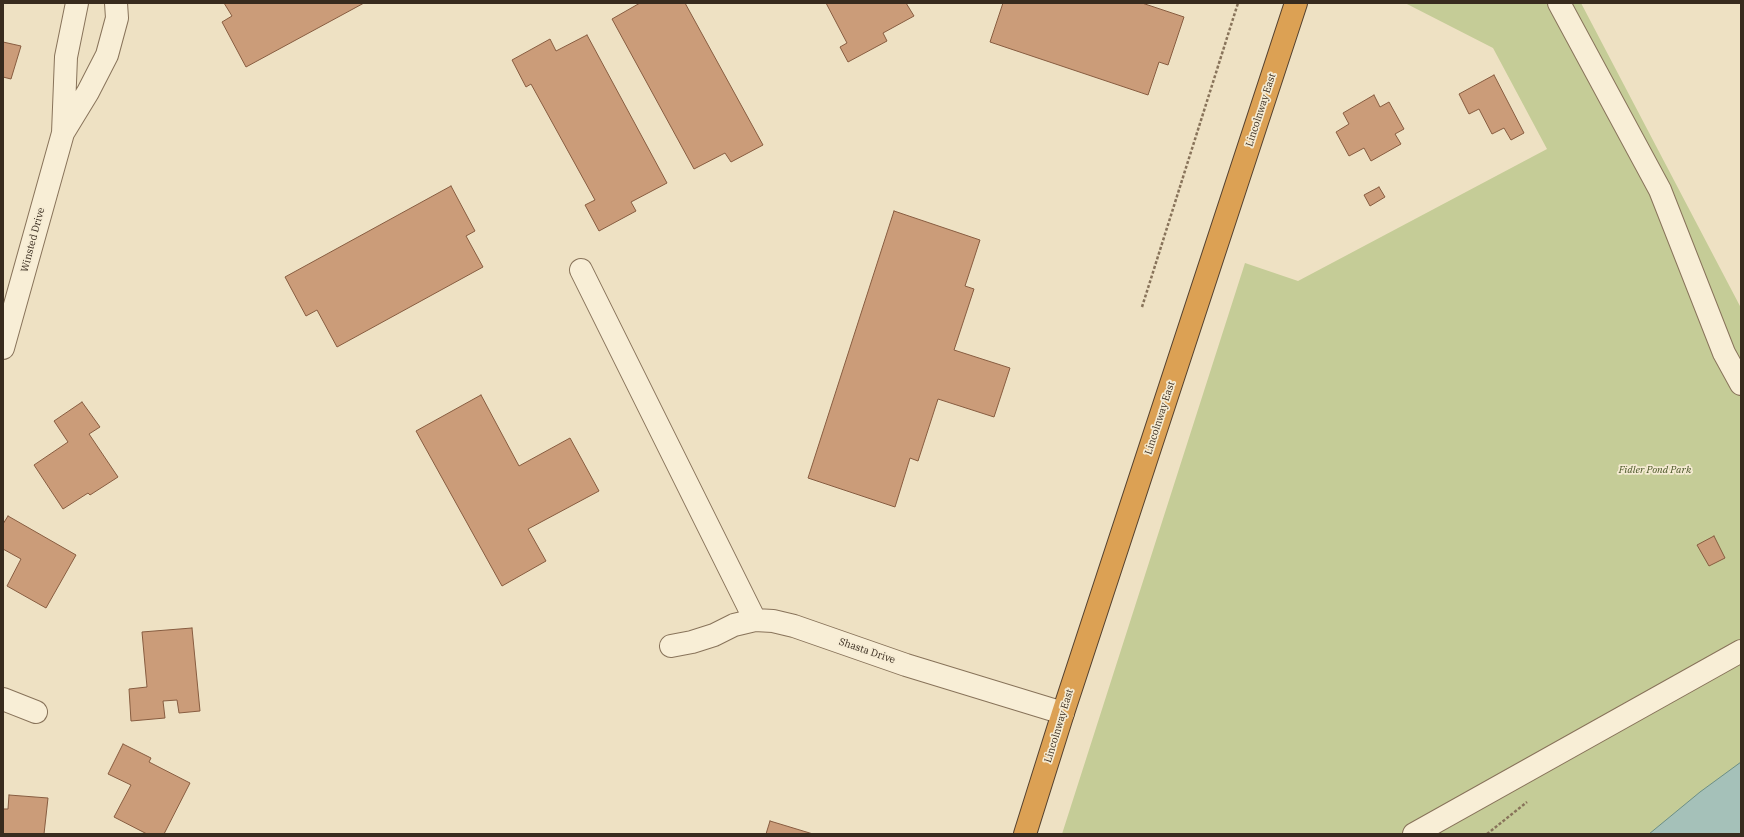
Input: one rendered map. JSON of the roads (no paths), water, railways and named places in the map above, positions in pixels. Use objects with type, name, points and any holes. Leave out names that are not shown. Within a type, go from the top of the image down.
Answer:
[{"type":"highway","name":"Lincolnway East","points":[[1025,834],[1062,713],[1296,3]]},
{"type":"street","name":"Winsted Drive","points":[[3,348],[62,133],[66,57],[76,3]]},
{"type":"street","name":"Winsted Drive","points":[[62,133],[88,92],[108,55],[117,18],[116,3]]},
{"type":"street","points":[[1558,3],[1660,190],[1724,353],[1741,384]]},
{"type":"street","points":[[581,270],[755,620]]},
{"type":"street","name":"Shasta Drive","points":[[671,646],[692,642],[714,635],[734,625],[755,620],[773,621],[794,626],[906,665],[1062,713]]},
{"type":"street","points":[[1414,834],[1741,651]]},
{"type":"street","points":[[3,699],[36,712]]},
{"type":"water","points":[[1741,762],[1741,834],[1649,834],[1700,792]]},
{"type":"park label","name":"Fidler Pond Park","points":[[1655,470]]}]
